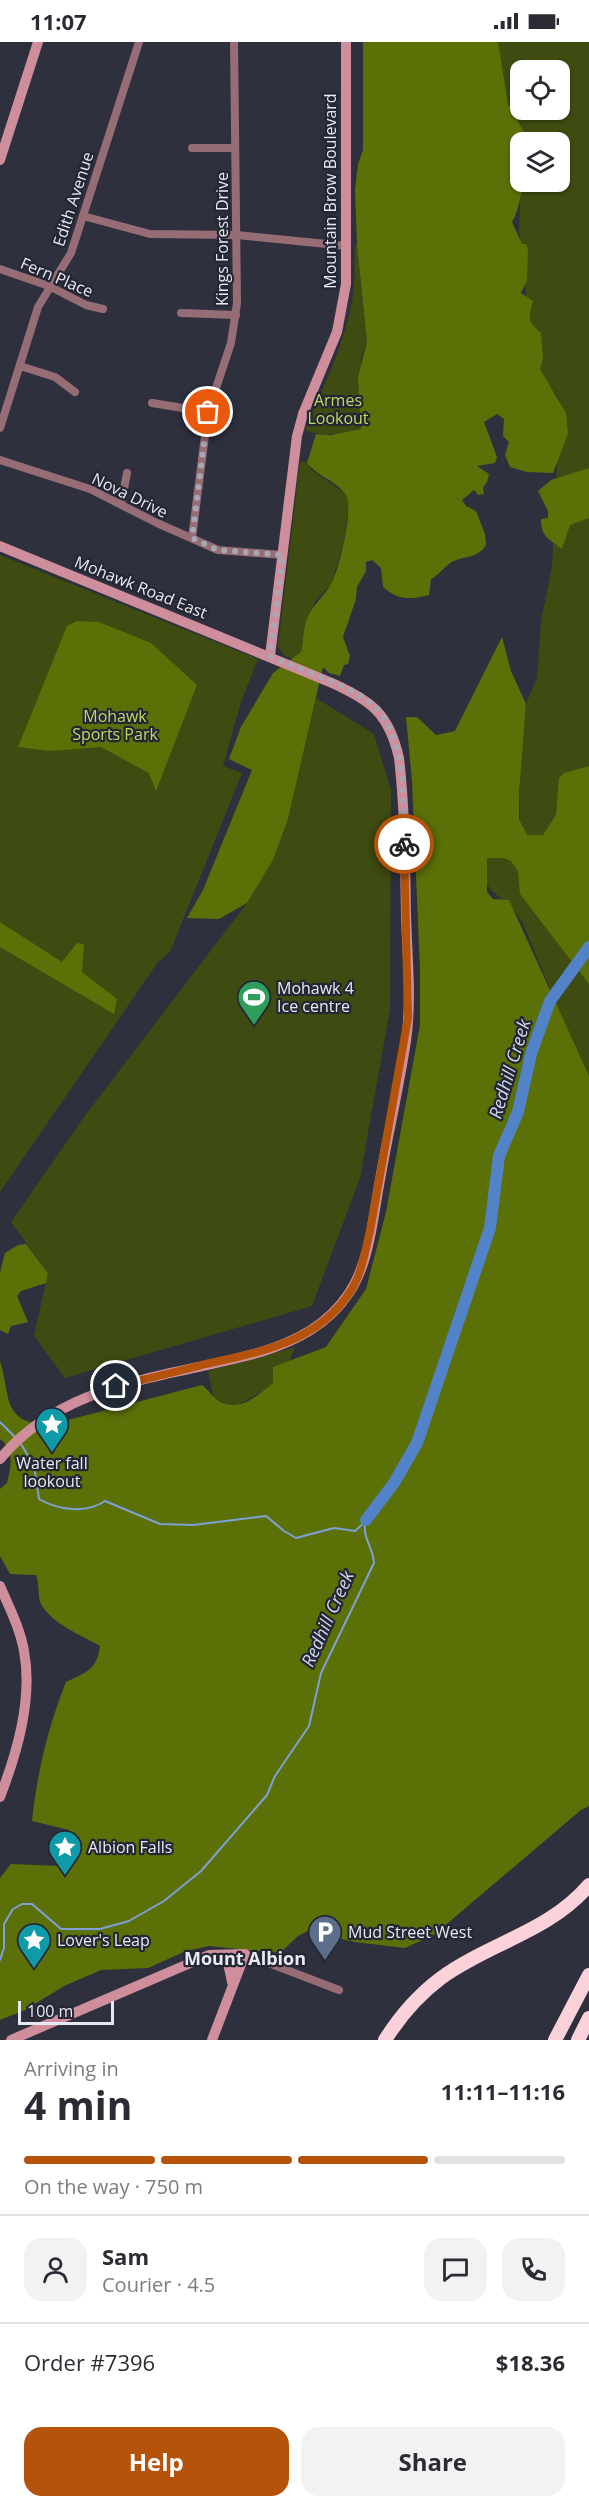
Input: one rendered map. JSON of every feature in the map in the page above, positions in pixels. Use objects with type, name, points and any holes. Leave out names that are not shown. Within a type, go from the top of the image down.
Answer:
[{"type":"highway","points":[[385,2040],[406,2009],[442,1977],[536,1928],[561,1912],[589,1885]]},
{"type":"highway","points":[[555,2040],[589,1975]]},
{"type":"highway","points":[[578,2040],[589,2018]]},
{"type":"main road","points":[[0,160],[38,42]]},
{"type":"main road","name":"Mountain Brow Boulevard","points":[[270,656],[299,429],[337,332],[346,284],[346,42]]},
{"type":"main road","name":"Mohawk Road East","points":[[0,546],[270,656]]},
{"type":"main road","points":[[0,1459],[37,1424],[74,1401],[116,1386],[261,1352],[298,1338],[328,1318],[350,1292],[357,1279],[376,1200],[408,1018],[402,777],[396,744],[385,719],[368,701],[270,656]]},
{"type":"main road","points":[[0,1588],[19,1633],[27,1678],[26,1704],[0,1797]]},
{"type":"main road","points":[[11,2040],[190,1962],[217,1953],[245,1954],[212,2040]]},
{"type":"main road","points":[[190,1962],[208,1959],[224,1961],[230,1966],[232,1983]]},
{"type":"street","name":"Edith Avenue","points":[[0,428],[38,307],[71,253],[139,42]]},
{"type":"street","name":"Kings Forest Drive","points":[[192,538],[208,412],[231,343],[236,315],[238,235],[234,42]]},
{"type":"street","points":[[192,148],[236,148]]},
{"type":"street","points":[[83,216],[150,234],[238,235],[347,246]]},
{"type":"street","name":"Fern Place","points":[[0,269],[49,286],[86,305],[103,309]]},
{"type":"street","points":[[181,313],[236,315]]},
{"type":"street","points":[[20,366],[55,376],[75,392]]},
{"type":"street","points":[[152,403],[208,412]]},
{"type":"street","name":"Nova Drive","points":[[0,460],[90,489],[218,550],[283,555]]},
{"type":"street","points":[[121,504],[127,473]]},
{"type":"street","points":[[245,1954],[339,1990]]},
{"type":"green space","points":[[363,42],[498,42],[510,108],[510,120],[517,120],[524,132],[510,132],[510,192],[522,192],[512,222],[522,244],[526,244],[528,249],[527,280],[521,293],[533,301],[530,319],[541,333],[543,358],[540,369],[566,413],[568,434],[553,473],[527,472],[510,467],[505,455],[509,442],[503,436],[504,419],[497,414],[484,422],[497,457],[495,463],[477,466],[489,474],[483,488],[484,494],[478,495],[474,490],[462,500],[466,506],[476,511],[485,534],[486,545],[478,553],[449,564],[431,579],[429,595],[416,598],[399,597],[383,587],[381,568],[372,560],[366,562],[366,571],[357,587],[356,599],[343,637],[350,656],[348,664],[344,665],[340,676],[329,673],[323,667],[288,819],[273,860],[247,903],[219,919],[187,918],[203,890],[252,770],[229,759],[241,727],[273,673],[301,652],[307,619],[334,579],[344,541],[348,513],[346,495],[338,486],[316,472],[307,463],[316,434],[331,435],[361,429],[358,377],[367,342],[357,245],[355,190],[358,164],[363,150]]},
{"type":"green space","points":[[467,42],[589,42],[589,1089],[563,1031],[553,996],[522,921],[511,907],[490,889],[482,873],[486,841],[520,829],[519,764],[527,701],[537,678],[541,621],[552,567],[560,401],[538,367],[526,307],[524,258],[519,232],[521,192],[570,192],[570,132],[515,132]]},
{"type":"green space","name":"Armes Lookout","points":[[355,244],[357,245],[367,342],[361,358],[361,429],[319,434],[305,430],[333,364],[350,313],[354,289]]},
{"type":"green space","points":[[300,461],[307,463],[312,470],[346,494],[349,503],[344,543],[331,585],[316,600],[305,625],[301,652],[293,659],[285,656],[278,647]]},
{"type":"green space","points":[[589,468],[589,518],[570,525],[562,549],[542,530],[541,519],[548,518],[548,511],[538,491],[551,480]]},
{"type":"green space","name":"Mohawk Sports Park","points":[[0,555],[258,659],[241,702],[223,766],[242,773],[170,952],[158,962],[0,1192]]},
{"type":"green space","points":[[77,621],[99,622],[151,643],[197,685],[156,791],[149,773],[101,747],[50,751],[18,747],[67,626]]},
{"type":"green space","points":[[502,637],[511,671],[526,704],[519,819],[527,835],[543,835],[556,815],[559,778],[564,773],[589,766],[589,984],[520,894],[518,871],[511,861],[504,858],[487,858],[487,892],[493,899],[509,900],[589,1076],[589,1806],[581,1810],[435,1934],[405,1948],[355,1942],[308,1931],[298,1936],[280,1953],[209,1946],[186,1951],[148,1968],[101,1970],[64,1986],[25,2010],[0,2020],[0,1878],[11,1864],[60,1866],[69,1830],[32,1821],[37,1785],[44,1750],[66,1682],[90,1669],[99,1654],[100,1646],[52,1617],[41,1604],[36,1575],[10,1574],[0,1556],[0,1489],[7,1483],[11,1459],[8,1448],[0,1439],[0,1361],[8,1396],[15,1413],[34,1423],[49,1425],[202,1385],[220,1402],[228,1405],[242,1404],[273,1383],[273,1367],[326,1347],[366,1289],[386,1212],[420,1025],[420,969],[412,781],[406,717],[417,717],[436,735],[455,731]]},
{"type":"green space","points":[[316,698],[374,734],[391,790],[390,1009],[360,1178],[312,1306],[65,1378],[34,1336],[48,1273],[11,1222],[84,1117],[247,903],[273,860],[288,819]]},
{"type":"green space","points":[[0,922],[62,962],[77,943],[84,944],[82,972],[117,999],[114,1014],[0,947]]},
{"type":"green space","points":[[26,1244],[48,1273],[46,1283],[21,1291],[17,1296],[28,1322],[11,1326],[8,1334],[0,1330],[0,1273],[5,1253],[18,1245]]},
{"type":"green space","points":[[295,1347],[282,1381],[217,1416],[208,1371]]},
{"type":"waterway","name":"Redhill Creek","points":[[366,1520],[394,1483],[417,1443],[490,1228],[499,1156],[518,1112],[531,1054],[550,1001],[589,947]]},
{"type":"waterway","points":[[0,1422],[15,1437]]},
{"type":"waterway","points":[[21,1444],[34,1466],[39,1499],[63,1508],[89,1508],[105,1501],[160,1524],[193,1525],[266,1516],[296,1538],[334,1528],[355,1531],[365,1522]]},
{"type":"waterway","name":"Redhill Creek","points":[[0,1960],[4,1948],[4,1924],[13,1909],[22,1904],[32,1904],[61,1929],[100,1929],[129,1921],[164,1901],[201,1871],[267,1795],[275,1776],[309,1726],[321,1673],[374,1563],[365,1532],[366,1520]]},
{"type":"way so far","points":[[208,412],[192,538],[218,550],[283,555],[270,656],[357,694],[377,709],[385,719],[396,744],[402,777],[404,844]]},
{"type":"place","name":"Mohawk 4 Ice centre","points":[[254,1026]]},
{"type":"place","name":"Water fall lookout","points":[[52,1453]]},
{"type":"place","name":"Albion Falls","points":[[65,1876]]},
{"type":"place","name":"Mud Street West","points":[[325,1961]]},
{"type":"place","name":"Lover's Leap","points":[[34,1969]]},
{"type":"district","name":"Mount Albion","points":[[245,1959]]},
{"type":"route","points":[[116,1386],[261,1352],[298,1338],[328,1318],[350,1292],[357,1279],[370,1231],[406,1041],[408,979],[404,844]]}]
